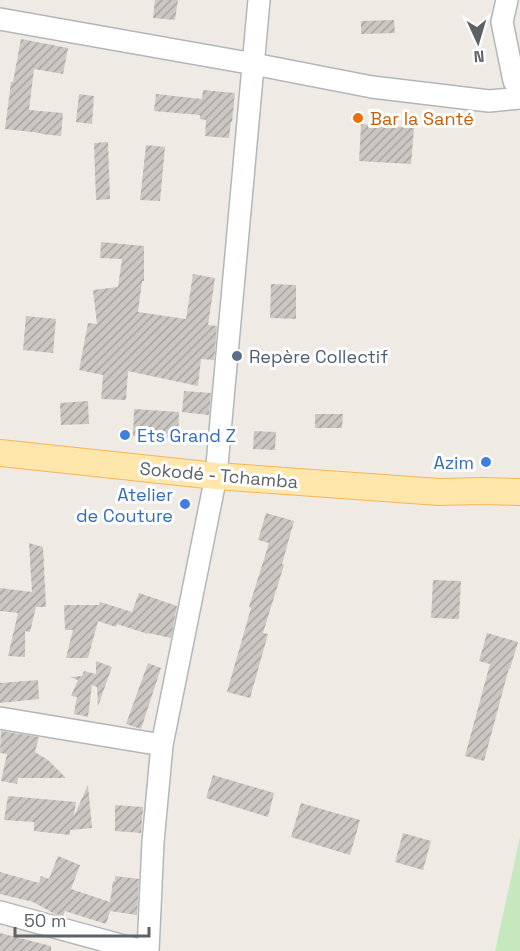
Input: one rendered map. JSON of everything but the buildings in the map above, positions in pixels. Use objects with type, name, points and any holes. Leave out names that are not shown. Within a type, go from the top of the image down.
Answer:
[{"type":"main road","name":"Sokodé - Tchamba","points":[[0,453],[216,476],[439,492],[520,492]]},
{"type":"main road","name":"Sokodé - Tchamba","points":[[439,492],[479,502],[520,506]]},
{"type":"street","points":[[148,951],[153,842],[162,745],[216,476],[259,0]]},
{"type":"street","points":[[507,0],[502,22],[514,81],[520,87]]},
{"type":"street","points":[[0,19],[372,87],[489,102],[520,98]]},
{"type":"street","points":[[0,718],[162,745]]},
{"type":"street","points":[[0,912],[142,951]]},
{"type":"green space","points":[[520,837],[520,951],[495,951]]},
{"type":"place","name":"Bar la Santé","points":[[358,118]]},
{"type":"place","name":"Repère Collectif","points":[[237,356]]},
{"type":"place","name":"Ets Grand Z","points":[[125,435]]},
{"type":"place","name":"Azim","points":[[486,462]]},
{"type":"place","name":"Atelier de Couture","points":[[185,504]]}]
